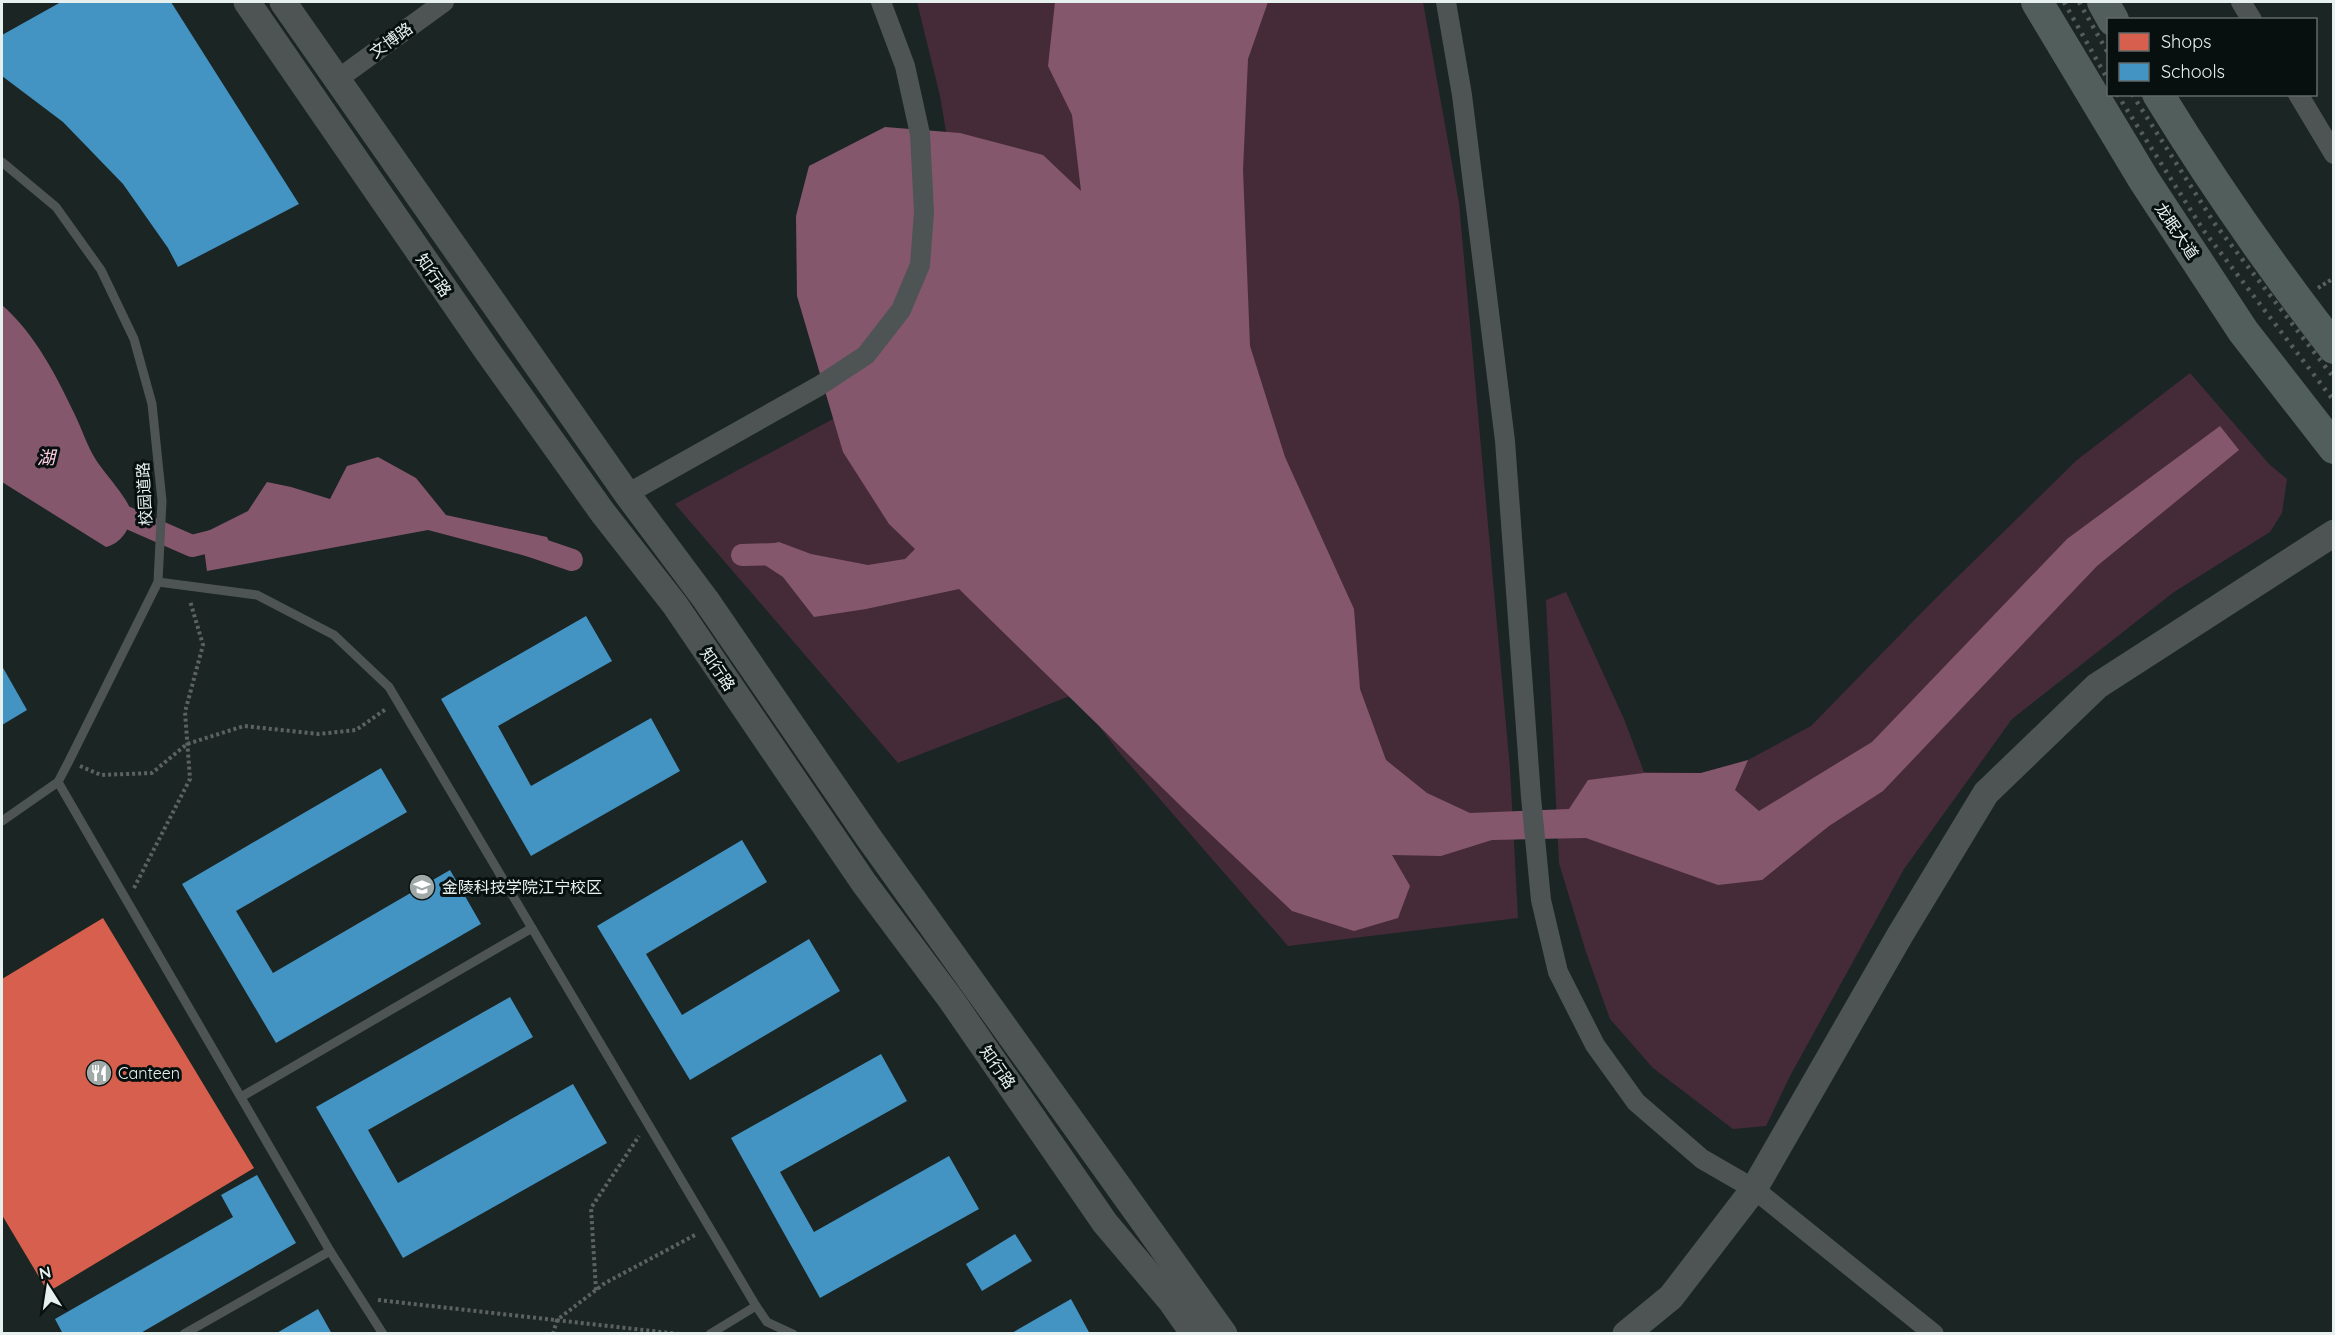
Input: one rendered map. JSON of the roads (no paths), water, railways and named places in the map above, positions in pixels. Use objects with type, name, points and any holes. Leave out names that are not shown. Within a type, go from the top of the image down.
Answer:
[{"type":"main road","name":"龙眠大道","points":[[2037,2],[2144,180],[2231,313],[2334,448]]},
{"type":"main road","points":[[2103,2],[2112,18]]},
{"type":"main road","points":[[2159,96],[2204,168],[2334,348]]},
{"type":"street","name":"知行路","points":[[247,2],[486,349],[603,513],[675,605],[864,883],[952,1001],[1106,1223],[1171,1301],[1194,1334]]},
{"type":"street","name":"知行路","points":[[283,2],[627,494],[706,600],[869,838],[1224,1334]]},
{"type":"street","name":"文博路","points":[[338,79],[444,2]]},
{"type":"street","points":[[627,494],[847,368],[866,355],[902,310],[920,265],[924,212],[920,134],[905,66],[880,2]]},
{"type":"street","points":[[1446,2],[1462,95],[1505,441],[1531,797],[1541,900],[1558,972],[1595,1045],[1636,1102],[1702,1159],[1754,1189],[1934,1334]]},
{"type":"street","points":[[2241,2],[2251,18]]},
{"type":"street","points":[[2299,96],[2334,154]]},
{"type":"street","points":[[1626,1334],[1671,1297],[1754,1189],[1900,935],[1986,792],[2097,686],[2334,533]]},
{"type":"lane","name":"校园道路","points":[[2,162],[56,207],[100,270],[134,339],[152,404],[162,501],[158,582],[69,761],[58,782],[2,821]]},
{"type":"lane","points":[[158,582],[257,595],[334,635],[389,687],[766,1322],[794,1334]]},
{"type":"lane","points":[[58,782],[330,1251],[382,1334]]},
{"type":"lane","points":[[241,1097],[532,928]]},
{"type":"lane","points":[[184,1334],[330,1251]]},
{"type":"lane","points":[[710,1334],[756,1306]]},
{"type":"water","points":[[1055,2],[1268,2],[1248,59],[1243,170],[1250,346],[1285,457],[1354,609],[1360,689],[1386,760],[1427,793],[1470,813],[1569,809],[1588,780],[1644,773],[1701,773],[1748,760],[1735,790],[1759,811],[1872,742],[2067,539],[2220,426],[2239,450],[2097,566],[1883,791],[1829,826],[1762,880],[1718,885],[1586,838],[1492,840],[1441,856],[1392,855],[1410,886],[1398,918],[1354,931],[1292,911],[1187,812],[959,589],[866,609],[814,617],[783,577],[742,550],[779,542],[811,554],[868,565],[905,559],[915,549],[889,524],[843,452],[797,296],[796,216],[809,166],[885,127],[960,133],[1043,155],[1081,191],[1072,115],[1048,66]]},
{"type":"water","name":"湖","points":[[2,305],[25,329],[44,356],[68,400],[93,455],[128,504],[130,522],[125,533],[112,545],[106,547],[2,482]]},
{"type":"water","points":[[378,457],[416,478],[446,515],[547,537],[560,565],[428,530],[207,571],[202,534],[248,511],[267,482],[330,499],[347,466]]},
{"type":"waterway","points":[[103,507],[192,546],[232,536]]},
{"type":"waterway","points":[[528,545],[572,560]]},
{"type":"waterway","points":[[742,555],[777,554],[779,556]]},
{"type":"railway","points":[[2064,2],[2107,78]]},
{"type":"railway","points":[[2079,2],[2107,51]]},
{"type":"railway","points":[[2118,96],[2204,231],[2334,401]]},
{"type":"railway","points":[[2133,96],[2215,224],[2334,378]]},
{"type":"place","name":"金陵科技学院江宁校区","points":[[422,887]]},
{"type":"place","name":"Canteen","points":[[99,1073]]}]
